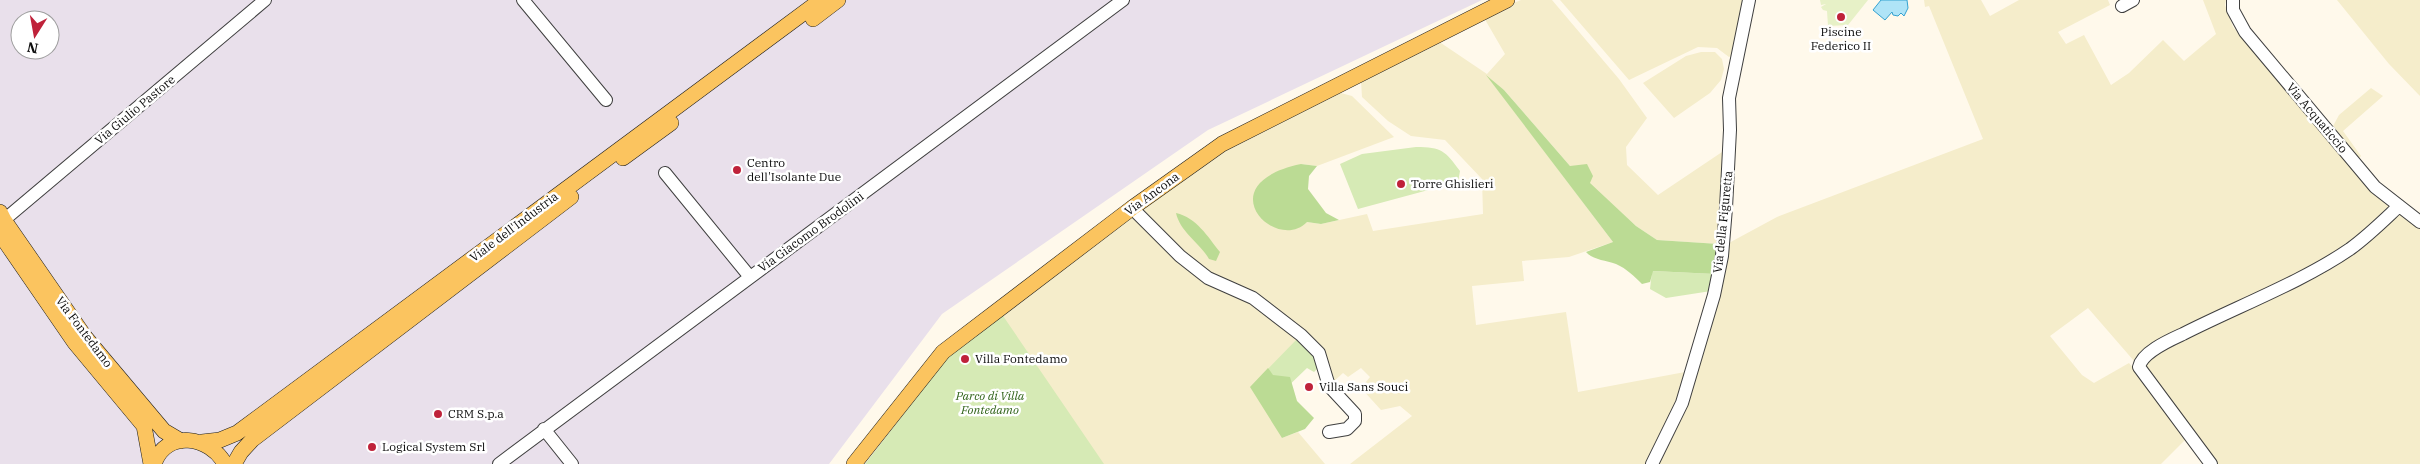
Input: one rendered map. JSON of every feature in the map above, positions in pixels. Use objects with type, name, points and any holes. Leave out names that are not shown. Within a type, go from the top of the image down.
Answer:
[{"type":"main road","name":"Viale dell'Industria","points":[[202,442],[220,440],[237,433],[821,0]]},
{"type":"main road","name":"Viale dell'Industria","points":[[234,464],[241,452],[252,440],[568,199],[838,0]]},
{"type":"main road","name":"Via Ancona","points":[[854,464],[943,352],[1132,208],[1222,144],[1463,27],[1507,0]]},
{"type":"main road","name":"Via Fontedamo","points":[[1,222],[85,337],[164,431],[181,441],[162,452],[152,464]]},
{"type":"main road","name":"Via Fontedamo","points":[[1,222],[75,342],[144,426],[152,464]]},
{"type":"main road","points":[[181,441],[202,442],[212,447],[225,464]]},
{"type":"street","name":"Via Giulio Pastore","points":[[1,222],[265,0]]},
{"type":"street","points":[[523,0],[606,100]]},
{"type":"street","name":"Via Giacomo Brodolini","points":[[500,464],[544,429],[887,177],[1107,5],[1123,0]]},
{"type":"street","name":"Via della Figuretta","points":[[1652,464],[1682,403],[1722,256],[1730,130],[1729,98],[1749,0]]},
{"type":"street","name":"Via Acquaticcio","points":[[2233,0],[2233,10],[2245,32],[2272,66],[2375,187],[2420,222]]},
{"type":"street","points":[[665,172],[750,277]]},
{"type":"street","points":[[2211,464],[2138,367],[2140,362],[2176,337],[2293,281],[2349,250],[2372,232],[2399,206]]},
{"type":"street","points":[[1132,208],[1180,256],[1208,278],[1253,298],[1301,334],[1319,353],[1329,386],[1355,414],[1355,421],[1347,429],[1329,432]]},
{"type":"street","points":[[544,429],[572,464]]},
{"type":"shaded area","points":[[0,0],[1482,0],[1208,130],[942,314],[829,464],[0,464]]},
{"type":"shaded area","points":[[1521,0],[1552,0],[1619,79],[1647,118],[1626,147],[1627,165],[1658,195],[1725,150],[1719,244],[1657,240],[1636,226],[1570,166],[1504,90],[1492,82],[1613,242],[1569,257],[1522,261],[1524,281],[1472,286],[1476,325],[1566,312],[1578,392],[1685,372],[1677,401],[1645,464],[1350,464],[1412,416],[1400,406],[1381,410],[1361,388],[1370,377],[1361,368],[1348,377],[1343,373],[1332,383],[1319,347],[1213,277],[1182,251],[1140,211],[1222,150],[1337,92],[1352,96],[1394,137],[1317,166],[1301,164],[1307,222],[1321,224],[1367,214],[1373,231],[1483,214],[1482,179],[1445,140],[1411,136],[1388,121],[1362,97],[1361,81],[1438,41],[1487,74],[1505,54],[1483,16]]},
{"type":"shaded area","points":[[1560,0],[1744,0],[1732,55],[1729,57],[1717,48],[1698,47],[1629,80]]},
{"type":"shaded area","points":[[1924,0],[1981,0],[1990,16],[2019,0],[2108,0],[2110,5],[2058,32],[2066,44],[2084,35],[2111,85],[2129,73],[2163,40],[2184,61],[2216,34],[2203,0],[2226,0],[2225,5],[2233,27],[2392,204],[2389,212],[2344,249],[2148,349],[2134,361],[2088,308],[2050,336],[2082,375],[2094,383],[2129,363],[2188,437],[2161,464],[1656,464],[1727,244],[1777,217],[1983,139],[1929,6],[1925,7]]},
{"type":"shaded area","points":[[2337,0],[2420,0],[2420,96],[2389,64]]},
{"type":"shaded area","points":[[1701,52],[1715,52],[1722,59],[1724,69],[1721,80],[1710,93],[1674,118],[1643,83],[1686,56]]},
{"type":"shaded area","points":[[2371,88],[2383,96],[2343,131],[2361,156],[2357,161],[2332,128],[2339,115]]},
{"type":"shaded area","points":[[2398,210],[2420,226],[2420,464],[2214,464],[2144,370],[2151,355],[2291,284]]},
{"type":"shaded area","points":[[1133,214],[1178,259],[1249,300],[1299,337],[1282,438],[1298,432],[1325,464],[1097,464],[997,315]]},
{"type":"green space","name":"Piscine Federico II","points":[[1820,0],[1868,0],[1848,25],[1828,26],[1827,11],[1821,7],[1826,4],[1821,5]]},
{"type":"green space","points":[[1486,75],[1504,90],[1570,166],[1587,164],[1593,176],[1590,183],[1636,226],[1657,240],[1719,244],[1715,274],[1653,271],[1650,282],[1642,284],[1620,266],[1589,255],[1586,252],[1613,242]]},
{"type":"green space","points":[[1416,147],[1437,149],[1446,155],[1460,171],[1458,182],[1358,209],[1340,164],[1362,154]]},
{"type":"green space","points":[[1301,164],[1317,166],[1309,176],[1308,189],[1326,213],[1339,220],[1321,224],[1307,222],[1294,230],[1280,229],[1266,223],[1257,212],[1253,200],[1257,186],[1273,174]]},
{"type":"green space","points":[[1176,213],[1196,223],[1206,234],[1220,252],[1216,261],[1209,259],[1186,232]]},
{"type":"green space","points":[[1652,271],[1715,274],[1711,291],[1666,298],[1650,289]]},
{"type":"green space","name":"Parco di Villa Fontedamo","points":[[999,310],[1104,464],[865,464],[948,357]]},
{"type":"green space","points":[[1299,337],[1314,350],[1319,367],[1314,372],[1307,368],[1280,394],[1262,375]]},
{"type":"green space","points":[[1268,368],[1273,375],[1290,377],[1297,401],[1314,418],[1305,429],[1282,438],[1250,387]]},
{"type":"water","points":[[1881,0],[1907,0],[1908,8],[1904,16],[1901,13],[1898,16],[1893,15],[1892,12],[1885,20],[1873,10]]},
{"type":"place","name":"Piscine Federico II","points":[[1841,17]]},
{"type":"place","name":"Centro dell'Isolante Due","points":[[737,170]]},
{"type":"place","name":"Torre Ghislieri","points":[[1401,184]]},
{"type":"place","name":"Villa Fontedamo","points":[[965,359]]},
{"type":"place","name":"Villa Sans Souci","points":[[1309,387]]},
{"type":"place","name":"CRM S.p.a","points":[[438,414]]},
{"type":"place","name":"Logical System Srl","points":[[372,447]]}]
